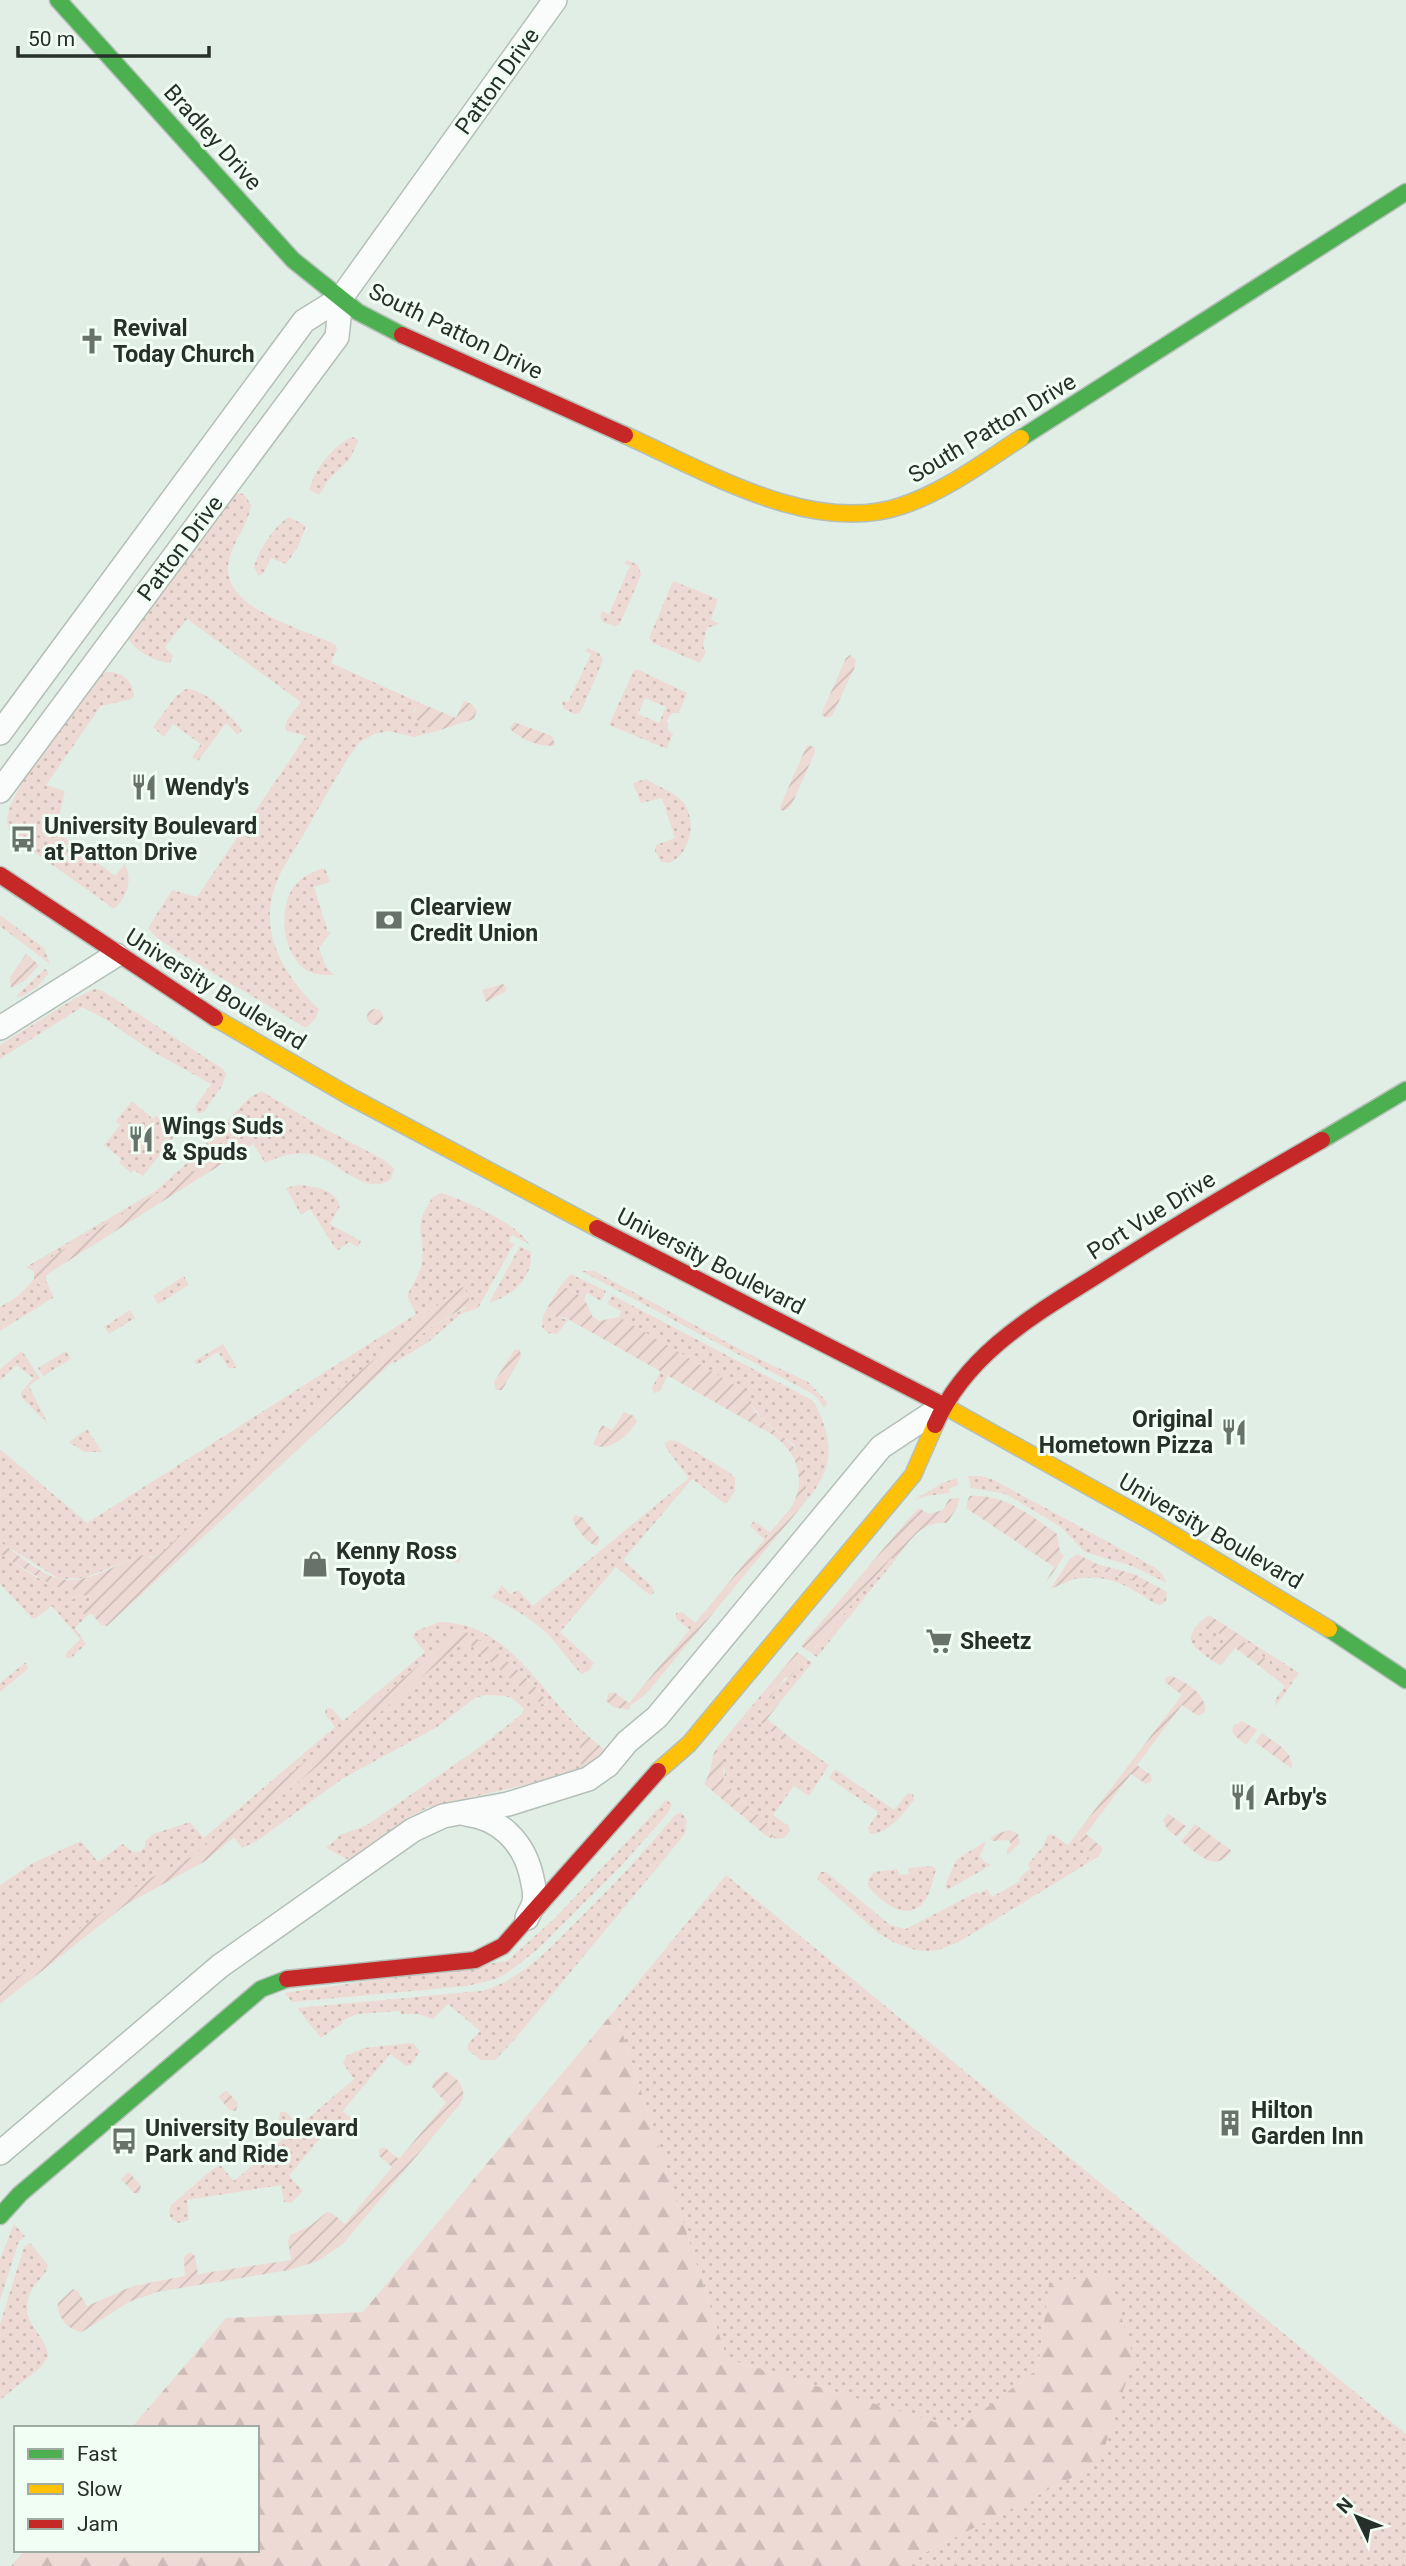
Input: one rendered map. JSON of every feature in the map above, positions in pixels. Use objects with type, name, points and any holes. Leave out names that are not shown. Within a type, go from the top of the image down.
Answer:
[{"type":"street","name":"Bradley Drive","points":[[58,0],[293,260],[341,298]]},
{"type":"street","name":"Patton Drive","points":[[0,733],[304,321],[341,298],[555,0]]},
{"type":"street","name":"South Patton Drive","points":[[341,298],[381,325],[769,500],[801,509],[857,516],[901,508],[946,486],[1406,192]]},
{"type":"street","name":"Patton Drive","points":[[0,791],[337,337],[341,298]]},
{"type":"street","name":"University Boulevard","points":[[0,875],[116,955],[267,1050],[436,1144],[943,1406],[1177,1535],[1271,1591],[1406,1680]]},
{"type":"street","points":[[0,1028],[116,955]]},
{"type":"street","name":"Port Vue Drive","points":[[0,2216],[20,2194],[261,1989],[283,1979],[475,1960],[503,1947],[659,1769],[689,1744],[913,1475],[943,1406],[979,1359],[1023,1324],[1217,1199],[1353,1123],[1406,1090]]},
{"type":"street","points":[[0,2153],[243,1948],[413,1830],[456,1813],[542,1794],[599,1773],[627,1742],[657,1717],[881,1447],[943,1406]]},
{"type":"street","points":[[456,1813],[477,1815],[494,1822],[518,1843],[527,1859],[533,1884],[534,1902],[525,1924]]},
{"type":"green space","points":[[352,437],[358,442],[349,460],[330,478],[319,495],[310,490],[325,459]]},
{"type":"green space","points":[[233,493],[244,494],[251,505],[229,560],[229,577],[236,592],[266,614],[336,645],[331,663],[418,702],[414,711],[419,722],[437,731],[414,737],[389,731],[374,734],[360,742],[280,875],[270,907],[270,924],[273,940],[287,970],[319,1009],[316,1018],[306,1028],[176,951],[148,928],[172,890],[197,897],[306,736],[287,731],[285,727],[301,702],[187,619],[165,647],[173,656],[170,663],[146,655],[128,638]]},
{"type":"green space","points":[[289,517],[306,526],[298,547],[286,564],[271,558],[263,574],[258,576],[254,567],[259,554],[273,532]]},
{"type":"green space","points":[[627,560],[638,565],[641,575],[620,624],[615,626],[603,622],[600,616],[602,611],[609,614],[630,566],[624,563]]},
{"type":"green space","points":[[673,581],[718,599],[711,620],[720,624],[707,628],[703,646],[706,652],[700,663],[653,643],[649,638]]},
{"type":"green space","points":[[588,648],[599,653],[603,660],[583,707],[579,713],[574,714],[563,708],[562,701],[568,702],[591,654],[585,651]]},
{"type":"green space","points":[[850,655],[856,660],[854,669],[832,716],[826,718],[822,715],[823,710],[846,658]]},
{"type":"green space","points":[[634,670],[687,693],[679,713],[672,713],[667,720],[668,730],[673,734],[667,749],[609,725]],"holes":[[[645,698],[666,707],[659,723],[638,714]]]},
{"type":"green space","points":[[106,672],[117,673],[126,678],[134,696],[101,706],[46,785],[65,791],[60,813],[51,827],[115,876],[125,864],[127,888],[114,909],[16,839],[7,820],[19,789],[45,748],[96,678]]},
{"type":"green space","points":[[186,689],[209,698],[242,730],[238,735],[226,723],[198,761],[192,757],[201,744],[173,724],[164,737],[153,727],[176,696]]},
{"type":"green space","points":[[464,701],[477,710],[474,719],[437,731],[416,718],[418,702],[456,718]]},
{"type":"green space","points":[[514,722],[552,736],[555,745],[538,744],[524,739],[510,728]]},
{"type":"green space","points":[[807,745],[814,747],[815,752],[792,804],[782,811],[782,802]]},
{"type":"green space","points":[[646,779],[679,798],[688,809],[691,827],[687,845],[676,859],[669,863],[661,862],[655,851],[656,845],[675,838],[662,798],[641,803],[633,783]]},
{"type":"green space","points":[[325,868],[330,882],[314,887],[328,932],[331,932],[319,948],[326,967],[334,975],[316,974],[298,963],[285,932],[285,908],[293,888],[307,875]]},
{"type":"green space","points":[[0,915],[44,948],[50,964],[0,926]]},
{"type":"green space","points":[[26,954],[39,965],[26,980],[11,988],[10,977]]},
{"type":"green space","points":[[45,969],[49,973],[37,987],[21,997],[16,996]]},
{"type":"green space","points":[[503,984],[507,988],[505,992],[486,1002],[482,990]]},
{"type":"green space","points":[[95,989],[103,991],[223,1069],[226,1074],[222,1086],[203,1113],[197,1113],[195,1107],[211,1084],[82,1007],[0,1059],[0,1045]]},
{"type":"green space","points":[[372,1009],[378,1009],[383,1017],[381,1023],[372,1025],[367,1020],[367,1014]]},
{"type":"green space","points":[[261,1091],[386,1161],[394,1169],[391,1179],[381,1184],[372,1184],[323,1159],[306,1154],[288,1155],[265,1163],[252,1142],[248,1141],[36,1267],[34,1271],[26,1267],[157,1190],[188,1162],[249,1098]]},
{"type":"green space","name":"Wings Suds & Spuds","points":[[132,1101],[153,1119],[156,1115],[178,1132],[143,1176],[134,1170],[131,1173],[119,1163],[121,1159],[104,1145],[120,1125],[116,1121]]},
{"type":"green space","points":[[248,1141],[252,1142],[252,1145],[49,1273],[46,1276],[47,1283],[39,1285],[34,1279],[34,1271],[41,1263]]},
{"type":"green space","points":[[298,1185],[329,1192],[338,1200],[340,1206],[330,1224],[361,1241],[358,1247],[349,1242],[337,1251],[310,1209],[301,1215],[286,1188]]},
{"type":"green space","points":[[442,1193],[476,1207],[514,1228],[529,1244],[512,1235],[509,1241],[514,1244],[478,1308],[461,1314],[427,1343],[394,1363],[393,1360],[428,1329],[467,1307],[453,1292],[345,1384],[158,1556],[135,1558],[84,1578],[59,1579],[0,1542],[0,1449],[87,1523],[416,1314],[407,1296],[421,1265],[422,1216],[433,1197]]},
{"type":"green space","points":[[520,1246],[531,1252],[531,1262],[525,1278],[506,1296],[489,1303]]},
{"type":"green space","points":[[581,1271],[594,1271],[749,1354],[808,1382],[828,1403],[824,1408],[811,1393]]},
{"type":"green space","points":[[571,1274],[606,1291],[601,1301],[587,1293],[584,1298],[561,1285]]},
{"type":"green space","points":[[184,1276],[189,1285],[158,1304],[153,1296]]},
{"type":"green space","points":[[34,1279],[43,1285],[47,1283],[54,1297],[0,1331],[0,1307],[18,1296]]},
{"type":"green space","points":[[561,1285],[584,1298],[592,1316],[599,1321],[619,1317],[745,1391],[758,1415],[796,1450],[805,1471],[807,1500],[646,1694],[630,1706],[630,1710],[613,1707],[606,1701],[609,1693],[614,1692],[629,1703],[792,1506],[799,1486],[799,1476],[794,1458],[773,1435],[566,1318],[556,1317],[548,1306]]},
{"type":"green space","points":[[463,1287],[470,1304],[428,1329],[107,1626],[101,1625],[91,1613],[87,1616],[81,1612],[90,1598],[88,1595],[77,1596],[72,1600],[71,1597],[75,1593],[73,1589],[53,1586],[0,1554],[0,1542],[44,1573],[70,1580],[92,1576],[143,1555],[152,1558],[158,1556],[345,1384],[453,1292]]},
{"type":"green space","points":[[612,1295],[812,1400],[824,1423],[829,1451],[823,1476],[807,1500],[805,1472],[794,1445],[762,1419],[740,1388],[619,1317],[621,1311],[607,1304]]},
{"type":"green space","points":[[548,1306],[556,1317],[568,1320],[557,1334],[548,1333],[542,1327]]},
{"type":"green space","points":[[130,1310],[135,1318],[109,1334],[104,1327]]},
{"type":"green space","points":[[223,1344],[237,1367],[229,1368],[218,1352],[197,1365],[194,1361]]},
{"type":"green space","points":[[515,1349],[520,1350],[521,1357],[502,1390],[496,1390],[494,1382]]},
{"type":"green space","points":[[22,1351],[40,1378],[29,1386],[48,1424],[21,1397],[21,1393],[33,1378],[16,1365],[0,1381],[0,1369]]},
{"type":"green space","points":[[66,1351],[71,1359],[43,1376],[38,1368]]},
{"type":"green space","points":[[660,1372],[668,1376],[659,1392],[654,1393],[652,1388]]},
{"type":"green space","points":[[624,1412],[634,1416],[637,1421],[629,1432],[612,1445],[605,1447],[593,1444],[602,1425],[612,1430]]},
{"type":"green space","points":[[87,1429],[102,1452],[84,1452],[69,1442]]},
{"type":"green space","points":[[669,1440],[679,1442],[729,1472],[735,1478],[735,1491],[727,1503],[724,1503],[692,1479],[623,1560],[652,1586],[654,1593],[651,1595],[646,1592],[616,1567],[560,1632],[594,1663],[589,1671],[581,1674],[547,1633],[527,1617],[492,1597],[502,1585],[510,1594],[518,1590],[533,1606],[689,1478],[666,1448],[665,1443]]},
{"type":"green space","points":[[968,1476],[982,1476],[994,1480],[1156,1568],[1167,1583],[1132,1566],[1085,1552],[1061,1527],[1006,1494],[971,1488]]},
{"type":"green space","points":[[957,1478],[958,1485],[949,1489],[949,1493],[914,1500],[942,1483]]},
{"type":"green space","points":[[969,1496],[994,1498],[1005,1502],[1057,1534],[1060,1552],[1064,1556],[1044,1586],[1054,1567],[966,1508]]},
{"type":"green space","points":[[960,1498],[947,1523],[930,1525],[923,1529],[895,1560],[891,1558],[811,1653],[801,1646],[919,1508],[929,1514],[943,1510],[949,1499]]},
{"type":"green space","points":[[575,1515],[582,1517],[600,1539],[597,1546],[579,1531],[572,1519]]},
{"type":"green space","points":[[754,1521],[771,1533],[765,1540],[750,1526]]},
{"type":"green space","points":[[449,1542],[461,1556],[459,1563],[451,1561],[441,1549]]},
{"type":"green space","points":[[0,1554],[44,1581],[74,1589],[77,1596],[88,1595],[90,1598],[84,1612],[87,1616],[75,1628],[86,1644],[71,1658],[66,1658],[66,1653],[80,1639],[52,1606],[32,1618],[0,1584]]},
{"type":"green space","points":[[1077,1554],[1097,1564],[1134,1574],[1167,1592],[1166,1602],[1130,1579],[1082,1565],[1074,1579],[1050,1589],[1070,1559]]},
{"type":"green space","points":[[891,1557],[895,1560],[817,1657],[811,1653]]},
{"type":"green space","points":[[1082,1565],[1130,1579],[1166,1602],[1160,1605],[1154,1603],[1107,1579],[1074,1579]]},
{"type":"green space","points":[[682,1612],[696,1623],[690,1630],[676,1619],[676,1613]]},
{"type":"green space","points":[[1209,1615],[1243,1637],[1243,1641],[1270,1662],[1267,1672],[1235,1648],[1222,1664],[1210,1659],[1226,1638],[1200,1622]]},
{"type":"green space","points":[[440,1622],[464,1625],[486,1634],[522,1663],[586,1734],[580,1745],[581,1772],[429,1807],[408,1818],[349,1860],[326,1848],[340,1835],[367,1825],[477,1749],[522,1714],[524,1709],[512,1698],[486,1695],[475,1698],[437,1727],[342,1779],[257,1841],[242,1848],[233,1836],[463,1642],[468,1643],[541,1704],[547,1705],[544,1696],[524,1675],[462,1631],[193,1856],[119,1898],[0,1991],[0,1885],[33,1863],[81,1841],[98,1862],[123,1844],[133,1852],[139,1852],[153,1834],[190,1822],[204,1838],[335,1727],[325,1714],[326,1708],[331,1708],[343,1721],[425,1652],[413,1637],[416,1631]]},
{"type":"green space","points":[[1200,1622],[1226,1638],[1210,1659],[1192,1643],[1192,1634]]},
{"type":"green space","points":[[464,1631],[497,1653],[524,1676],[536,1687],[547,1704],[541,1704],[468,1643],[463,1642],[207,1860],[127,1904],[0,2004],[0,1991],[119,1898],[193,1856],[453,1636]]},
{"type":"green space","points":[[1243,1637],[1299,1673],[1276,1706],[1275,1700],[1285,1686],[1267,1672],[1270,1662],[1243,1641]]},
{"type":"green space","points":[[797,1652],[806,1658],[790,1677],[785,1678],[770,1698],[761,1695]]},
{"type":"green space","points":[[806,1658],[812,1663],[781,1701],[776,1700],[759,1721],[787,1743],[792,1739],[829,1765],[809,1796],[794,1786],[773,1815],[789,1826],[790,1831],[784,1838],[775,1839],[761,1817],[724,1783],[725,1770],[716,1749],[761,1695],[770,1698]]},
{"type":"green space","points":[[26,1662],[28,1669],[0,1692],[0,1683]]},
{"type":"green space","points":[[1171,1676],[1183,1681],[1199,1694],[1205,1712],[1198,1716],[1182,1705],[1137,1765],[1151,1775],[1152,1781],[1146,1784],[1131,1774],[1086,1834],[1103,1848],[1099,1856],[1088,1863],[1090,1851],[1080,1841],[1077,1833],[1182,1695],[1165,1682],[1165,1678]]},
{"type":"green space","points":[[776,1700],[781,1701],[767,1719],[792,1739],[787,1744],[759,1721]]},
{"type":"green space","points":[[1242,1721],[1257,1730],[1246,1745],[1232,1731],[1234,1725]]},
{"type":"green space","points":[[1262,1733],[1287,1752],[1292,1769],[1255,1742]]},
{"type":"green space","points":[[586,1734],[606,1751],[605,1755],[581,1772],[580,1745]]},
{"type":"green space","points":[[716,1749],[723,1758],[724,1783],[767,1823],[772,1830],[773,1839],[704,1784]]},
{"type":"green space","points":[[835,1769],[894,1810],[908,1793],[913,1794],[914,1800],[889,1827],[870,1834],[868,1828],[878,1812],[829,1778]]},
{"type":"green space","points":[[666,1800],[672,1804],[668,1813],[621,1866],[538,1949],[496,1979],[467,1986],[292,2002],[285,1993],[507,1961],[555,1918]]},
{"type":"green space","points":[[681,1812],[687,1820],[685,1834],[495,2060],[481,2060],[468,2050],[468,2044],[480,2031],[448,2004],[433,2019],[417,2014],[401,2014],[400,2011],[357,2014],[343,2020],[343,2023],[321,2038],[297,2008],[481,1991],[510,1979],[557,1941],[640,1856],[674,1816]]},
{"type":"green space","points":[[1168,1814],[1186,1826],[1177,1837],[1167,1829],[1163,1820]]},
{"type":"green space","points":[[1195,1824],[1232,1851],[1219,1861],[1200,1856],[1181,1841]]},
{"type":"green space","points":[[1010,1830],[1018,1834],[1020,1843],[1007,1855],[1007,1849],[1011,1845],[1009,1840],[993,1841],[990,1838]]},
{"type":"green space","points":[[1077,1833],[1090,1851],[1088,1863],[959,1942],[938,1950],[916,1950],[893,1942],[878,1933],[817,1879],[820,1872],[826,1872],[890,1925],[906,1929],[977,1892],[979,1894],[987,1889],[992,1897],[1020,1881],[1019,1878],[1030,1869],[1028,1864],[1042,1848],[1048,1835],[1052,1834],[1068,1845]]},
{"type":"green space","points":[[986,1841],[980,1856],[984,1862],[991,1865],[947,1890],[945,1886],[956,1860]]},
{"type":"green space","points":[[932,1866],[936,1869],[929,1893],[924,1902],[914,1910],[892,1907],[868,1886],[868,1879],[874,1872],[897,1869],[899,1875],[909,1874],[908,1868]]},
{"type":"green space","points":[[726,1875],[1406,2434],[1406,2566],[899,2566],[1099,2464],[1108,2274],[1049,2284],[1038,2369],[958,2429],[727,2359],[615,2010]]},
{"type":"green space","points":[[615,2010],[727,2359],[958,2429],[1038,2369],[1049,2283],[1108,2274],[1134,2358],[1099,2464],[899,2566],[11,2566],[23,2552],[259,2552],[259,2426],[133,2426],[226,2318],[363,2312]]},
{"type":"green space","points":[[410,2043],[420,2051],[412,2064],[406,2066],[390,2054],[343,2111],[357,2123],[357,2129],[350,2131],[335,2120],[289,2176],[303,2191],[291,2203],[284,2202],[281,2185],[187,2200],[189,2220],[180,2223],[172,2219],[169,2214],[171,2205],[214,2168],[221,2166],[234,2181],[290,2133],[279,2120],[280,2112],[286,2112],[299,2126],[354,2079],[343,2063],[346,2056],[364,2048]]},
{"type":"green space","points":[[445,2071],[461,2084],[461,2103],[343,2244],[318,2261],[289,2270],[157,2292],[129,2302],[82,2332],[72,2328],[61,2317],[58,2303],[73,2289],[78,2291],[87,2306],[133,2286],[185,2276],[184,2257],[190,2252],[195,2256],[198,2274],[291,2260],[288,2241],[290,2235],[310,2226],[327,2212],[345,2224],[392,2167],[379,2156],[379,2149],[384,2147],[399,2159],[446,2103],[432,2087]]},
{"type":"green space","points":[[226,2090],[238,2103],[236,2111],[230,2110],[218,2097]]},
{"type":"green space","points":[[129,2172],[141,2186],[139,2193],[134,2193],[121,2179]]},
{"type":"green space","points":[[14,2224],[25,2236],[19,2241],[0,2300],[0,2259]]},
{"type":"green space","points":[[30,2243],[48,2265],[30,2294],[27,2309],[31,2324],[44,2342],[48,2357],[41,2367],[0,2400],[0,2324],[24,2247]]},
{"type":"traffic: fast","points":[[58,0],[293,260],[358,312],[402,335]]},
{"type":"traffic: fast","points":[[1021,438],[1406,192]]},
{"type":"traffic: fast","points":[[1322,1140],[1406,1090]]},
{"type":"traffic: fast","points":[[1329,1629],[1406,1680]]},
{"type":"traffic: fast","points":[[0,2216],[20,2194],[261,1989],[287,1979]]},
{"type":"traffic: slow","points":[[625,435],[760,495],[832,513],[867,513],[917,500],[962,476],[1021,438]]},
{"type":"traffic: slow","points":[[215,1018],[349,1096],[597,1228]]},
{"type":"traffic: slow","points":[[939,1403],[1154,1523],[1329,1629]]},
{"type":"traffic: slow","points":[[658,1771],[689,1744],[913,1475],[935,1425]]},
{"type":"traffic: jam","points":[[402,335],[625,435]]},
{"type":"traffic: jam","points":[[0,875],[215,1018]]},
{"type":"traffic: jam","points":[[935,1425],[950,1397],[968,1373],[1012,1332],[1141,1248],[1322,1140]]},
{"type":"traffic: jam","points":[[597,1228],[939,1403]]},
{"type":"traffic: jam","points":[[287,1979],[475,1960],[503,1946],[658,1771]]},
{"type":"place","name":"Revival Today Church","points":[[92,341]]},
{"type":"place","name":"Wendy's","points":[[144,787]]},
{"type":"place","name":"University Boulevard at Patton Drive","points":[[23,839]]},
{"type":"place","name":"Clearview Credit Union","points":[[389,920]]},
{"type":"place","name":"Wings Suds & Spuds","points":[[141,1139]]},
{"type":"place","name":"Original Hometown Pizza","points":[[1234,1432]]},
{"type":"place","name":"Kenny Ross Toyota","points":[[315,1564]]},
{"type":"place","name":"Sheetz","points":[[939,1641]]},
{"type":"place","name":"Arby's","points":[[1243,1797]]},
{"type":"place","name":"Hilton Garden Inn","points":[[1230,2123]]},
{"type":"place","name":"University Boulevard Park and Ride","points":[[124,2141]]}]
